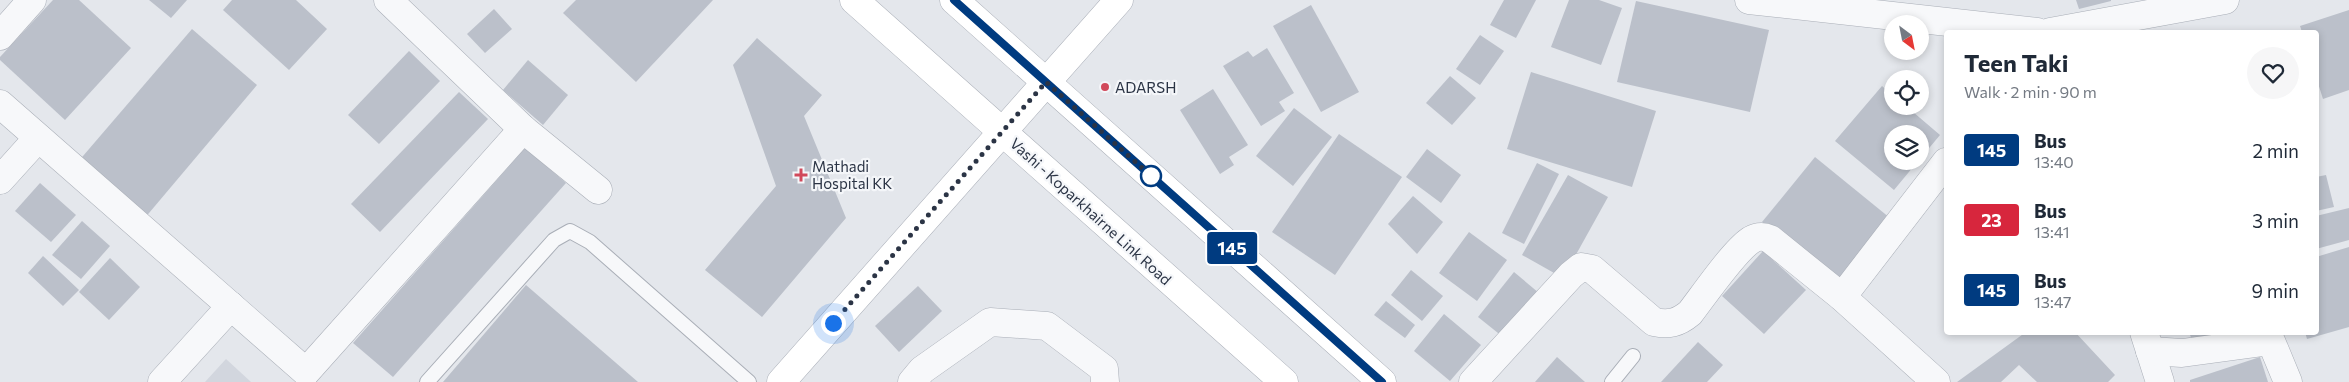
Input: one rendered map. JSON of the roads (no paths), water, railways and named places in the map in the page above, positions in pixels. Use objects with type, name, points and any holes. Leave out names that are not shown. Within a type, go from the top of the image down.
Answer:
[{"type":"main road","name":"Vashi - Koparkhairne Link Road","points":[[854,0],[1284,382]]},
{"type":"main road","points":[[954,0],[1382,382]]},
{"type":"main road","points":[[781,382],[1119,0]]},
{"type":"street","points":[[0,36],[32,0]]},
{"type":"street","points":[[388,0],[522,129],[598,190]]},
{"type":"street","points":[[1749,0],[2019,30]]},
{"type":"street","points":[[2061,30],[2225,0]]},
{"type":"street","points":[[0,104],[306,372],[522,129]]},
{"type":"street","points":[[0,180],[38,138]]},
{"type":"street","points":[[1842,296],[1944,165]]},
{"type":"street","points":[[1473,382],[1571,275],[1581,267],[1592,269],[1654,322],[1667,325],[1680,321],[1690,313],[1741,249],[1752,239],[1762,236],[1770,238],[1842,296],[1936,382]]},
{"type":"street","points":[[162,382],[231,306]]},
{"type":"street","points":[[912,382],[922,370],[990,322],[1047,326],[1104,369],[1106,382]]},
{"type":"street","points":[[2147,342],[2182,353],[2271,341],[2288,382]]},
{"type":"street","points":[[2147,342],[2160,382]]},
{"type":"lane","points":[[427,382],[554,240],[570,231],[590,242],[749,382]]},
{"type":"lane","points":[[1612,382],[1633,356]]},
{"type":"place","name":"ADARSH","points":[[1105,87]]},
{"type":"place","name":"Mathadi Hospital KK","points":[[801,175]]}]
